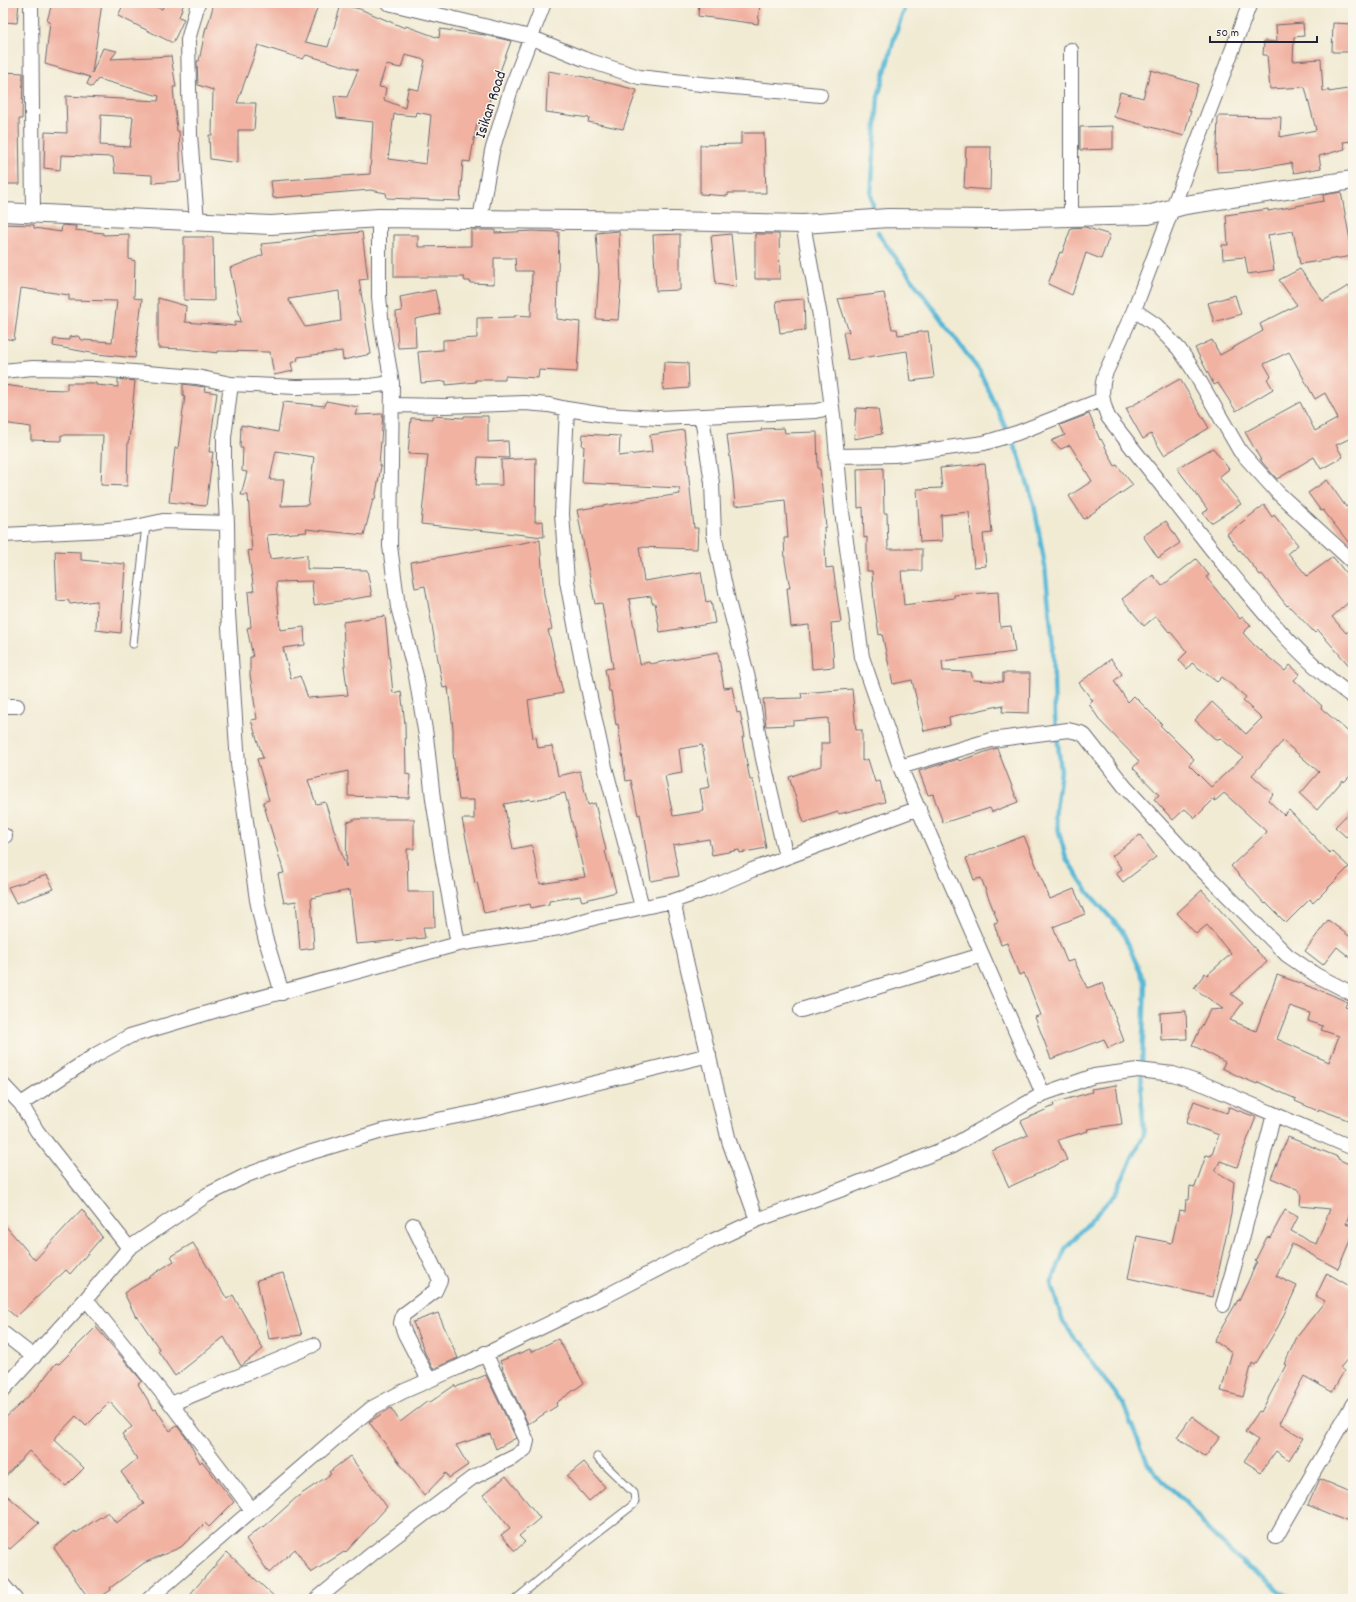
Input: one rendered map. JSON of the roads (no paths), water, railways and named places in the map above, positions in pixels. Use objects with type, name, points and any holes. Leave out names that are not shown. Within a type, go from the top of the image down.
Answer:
[{"type":"street","points":[[31,3],[33,213]]},
{"type":"street","points":[[197,221],[190,135],[188,40],[198,3]]},
{"type":"street","points":[[388,3],[530,37],[584,59],[639,77],[820,95]]},
{"type":"street","name":"Isikan Road","points":[[480,220],[492,151],[511,89],[544,3]]},
{"type":"street","points":[[1250,3],[1134,310],[1104,374],[1101,400],[1108,417],[1247,592],[1294,646],[1334,684],[1353,697]]},
{"type":"street","points":[[1071,50],[1071,217]]},
{"type":"street","points":[[3,212],[271,225],[379,218],[803,224],[888,218],[994,219],[1148,215],[1185,205],[1353,180]]},
{"type":"street","points":[[379,218],[379,297],[392,383],[393,405],[390,546],[398,607],[416,676],[426,736],[433,799],[443,864],[458,944]]},
{"type":"street","points":[[803,224],[820,316],[832,407],[836,456],[850,575],[862,657],[900,767],[1043,1094]]},
{"type":"street","points":[[1134,310],[1156,325],[1179,349],[1192,368],[1240,451],[1279,494],[1353,562]]},
{"type":"street","points":[[3,371],[33,368],[96,370],[197,377],[232,384],[296,387],[370,386],[392,383]]},
{"type":"street","points":[[232,384],[224,437],[228,612],[238,764],[257,900],[265,937],[282,993]]},
{"type":"street","points":[[836,456],[895,454],[984,443],[1017,433],[1101,400]]},
{"type":"street","points":[[393,405],[445,406],[525,403],[549,404],[567,409],[605,415],[660,418],[816,412],[832,407]]},
{"type":"street","points":[[567,409],[562,514],[567,580],[579,646],[605,767],[642,907]]},
{"type":"street","points":[[702,417],[712,483],[714,534],[728,601],[749,682],[763,760],[786,858]]},
{"type":"street","points":[[3,535],[106,530],[164,521],[227,523]]},
{"type":"street","points":[[900,767],[991,740],[1068,730],[1081,733],[1085,736],[1130,793],[1195,863],[1287,955],[1316,975],[1353,994]]},
{"type":"street","points":[[21,1104],[97,1054],[130,1036],[234,1005],[458,944],[559,928],[642,907],[673,901],[919,808]]},
{"type":"street","points":[[673,901],[686,965],[729,1141],[757,1220]]},
{"type":"street","points":[[801,1010],[982,955]]},
{"type":"street","points":[[3,1390],[86,1299],[129,1248],[207,1195],[247,1175],[302,1154],[382,1131],[478,1112],[709,1055]]},
{"type":"street","points":[[149,1599],[372,1408],[402,1392],[606,1296],[710,1242],[757,1220],[843,1189],[952,1146],[1043,1094],[1094,1076],[1138,1070],[1172,1074],[1206,1085],[1353,1148]]},
{"type":"street","points":[[3,1085],[21,1104],[37,1132],[129,1248]]},
{"type":"street","points":[[1223,1305],[1242,1239],[1274,1114]]},
{"type":"street","points":[[413,1225],[440,1280],[435,1291],[403,1315],[401,1323],[405,1334],[430,1380]]},
{"type":"street","points":[[86,1299],[171,1404],[252,1510]]},
{"type":"street","points":[[3,1333],[34,1357]]},
{"type":"street","points":[[171,1404],[313,1346]]},
{"type":"street","points":[[317,1599],[372,1554],[472,1478],[516,1456],[525,1449],[527,1441],[485,1353]]},
{"type":"street","points":[[1276,1537],[1353,1404]]},
{"type":"street","points":[[3,1585],[15,1599]]},
{"type":"lane","points":[[133,644],[146,525]]},
{"type":"lane","points":[[516,1599],[635,1501],[634,1493],[597,1457]]},
{"type":"waterway","points":[[873,206],[871,194],[878,97],[894,39],[906,3]]},
{"type":"waterway","points":[[878,232],[980,372],[1019,456],[1034,504],[1045,566],[1053,646],[1055,717],[1061,771],[1055,817],[1066,858],[1088,892],[1122,931],[1145,983],[1141,1091],[1144,1134],[1115,1194],[1065,1249],[1051,1284],[1063,1322],[1123,1404],[1148,1464],[1166,1484],[1186,1502],[1208,1530],[1244,1564],[1291,1599]]}]
